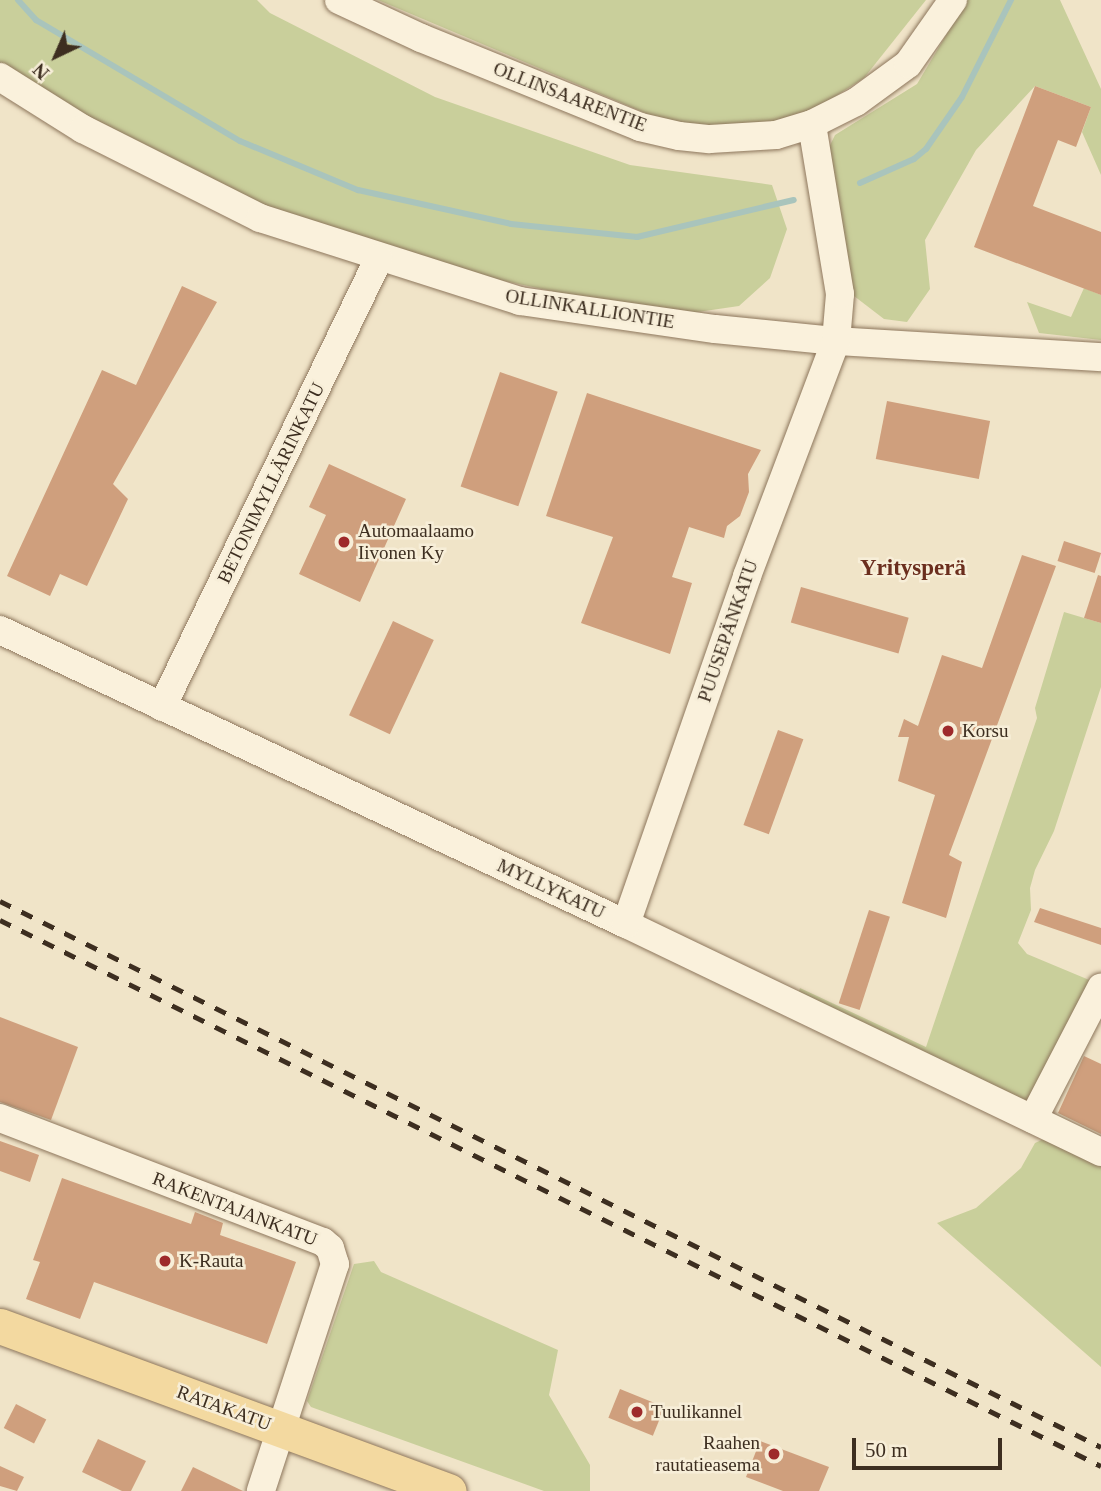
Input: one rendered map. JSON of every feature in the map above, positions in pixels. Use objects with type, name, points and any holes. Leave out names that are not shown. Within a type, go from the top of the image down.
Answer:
[{"type":"main road","name":"RATAKATU","points":[[0,1326],[449,1491]]},
{"type":"street","name":"OLLINSAARENTIE","points":[[339,0],[421,38],[640,127],[679,136],[723,139],[776,135],[812,124],[856,102],[908,64],[953,0]]},
{"type":"street","name":"OLLINKALLIONTIE","points":[[0,77],[83,129],[260,218],[520,301],[715,329],[836,341],[1101,357]]},
{"type":"street","points":[[812,124],[840,294],[836,341]]},
{"type":"street","name":"BETONIMYLLÄRINKATU","points":[[162,707],[379,258]]},
{"type":"street","name":"PUUSEPÄNKATU","points":[[626,924],[747,576],[836,341]]},
{"type":"street","name":"MYLLYKATU","points":[[0,630],[626,924],[1101,1152]]},
{"type":"street","points":[[1033,1119],[1101,988]]},
{"type":"street","name":"RAKENTAJANKATU","points":[[0,1118],[323,1242],[330,1248],[335,1264],[282,1429]]},
{"type":"street","points":[[261,1491],[282,1429]]},
{"type":"green space","points":[[0,0],[257,0],[270,13],[435,97],[630,165],[772,185],[787,229],[770,278],[739,306],[670,316],[466,273],[257,203],[30,90],[0,68]]},
{"type":"green space","points":[[378,0],[926,0],[864,78],[806,115],[720,132],[650,115]]},
{"type":"green space","points":[[967,0],[1060,0],[1101,89],[1101,175],[1082,132],[1091,107],[1035,86],[976,150],[925,240],[930,289],[907,322],[884,319],[841,286],[822,162],[835,135],[917,84]]},
{"type":"green space","points":[[1084,288],[1101,295],[1101,340],[1039,333],[1027,302],[1071,317]]},
{"type":"green space","points":[[1064,612],[1101,623],[1101,687],[1054,831],[1035,870],[1030,888],[1031,910],[1018,943],[1027,954],[1094,982],[1027,1101],[1021,1101],[797,997],[800,988],[926,1047],[1037,718],[1035,708]]},
{"type":"green space","points":[[1048,1137],[1101,1163],[1101,1367],[937,1223],[976,1208],[1021,1168],[1035,1143]]},
{"type":"green space","points":[[374,1261],[381,1272],[558,1350],[549,1395],[590,1465],[590,1491],[544,1491],[311,1407],[307,1401],[354,1264]]},
{"type":"building","points":[[1035,86],[1091,107],[1076,147],[1058,140],[1033,206],[1101,232],[1101,295],[974,247]]},
{"type":"building","points":[[182,286],[217,302],[113,484],[128,499],[87,586],[60,574],[50,596],[7,576],[102,370],[136,385]]},
{"type":"building","points":[[500,372],[558,392],[518,506],[461,486]]},
{"type":"building","points":[[587,393],[761,450],[748,474],[749,492],[740,516],[727,526],[724,538],[689,527],[672,577],[692,583],[670,654],[581,623],[613,537],[546,516]]},
{"type":"building","points":[[887,401],[990,421],[979,479],[876,459]]},
{"type":"building","points":[[329,464],[406,499],[360,602],[299,574],[326,515],[309,507]]},
{"type":"building","points":[[1064,541],[1101,553],[1095,573],[1058,561]]},
{"type":"building","name":"Korsu","points":[[1022,555],[1056,566],[949,855],[962,862],[946,918],[902,903],[935,795],[898,781],[909,737],[898,737],[904,719],[918,726],[942,655],[982,668]]},
{"type":"building","points":[[1098,575],[1101,576],[1101,623],[1084,618]]},
{"type":"building","points":[[801,587],[909,618],[898,653],[791,623]]},
{"type":"building","points":[[393,621],[434,640],[390,734],[349,715]]},
{"type":"building","points":[[778,730],[803,739],[769,834],[743,825]]},
{"type":"building","points":[[1040,908],[1101,928],[1101,945],[1034,922]]},
{"type":"building","points":[[869,910],[890,917],[860,1010],[839,1003]]},
{"type":"building","points":[[0,1017],[78,1047],[51,1120],[0,1102]]},
{"type":"building","points":[[1084,1056],[1101,1064],[1101,1134],[1058,1113]]},
{"type":"building","points":[[0,1141],[39,1155],[30,1182],[0,1171]]},
{"type":"building","name":"K-Rauta","points":[[62,1178],[191,1224],[195,1212],[223,1223],[220,1235],[296,1262],[267,1344],[94,1282],[80,1319],[26,1299],[40,1262],[33,1260]]},
{"type":"building","name":"Tuulikannel","points":[[620,1389],[665,1407],[653,1436],[608,1418]]},
{"type":"building","points":[[16,1404],[46,1419],[34,1443],[4,1428]]},
{"type":"building","points":[[98,1439],[146,1461],[131,1491],[122,1491],[82,1472]]},
{"type":"building","name":"Raahen rautatieasema","points":[[760,1441],[829,1467],[819,1491],[783,1491],[746,1477]]},
{"type":"building","points":[[0,1466],[24,1477],[17,1491],[0,1486]]},
{"type":"building","points":[[193,1467],[243,1491],[181,1491]]},
{"type":"waterway","points":[[18,0],[36,20],[240,141],[358,190],[511,224],[637,237],[794,200]]},
{"type":"waterway","points":[[860,183],[914,159],[926,149],[962,97],[1011,0]]},
{"type":"railway","points":[[0,901],[1101,1447]]},
{"type":"railway","points":[[0,920],[1101,1466]]},
{"type":"place","name":"Automaalaamo Iivonen Ky","points":[[344,542]]},
{"type":"place","name":"Korsu","points":[[948,731]]},
{"type":"place","name":"K-Rauta","points":[[165,1261]]},
{"type":"place","name":"Tuulikannel","points":[[637,1412]]},
{"type":"place","name":"Raahen rautatieasema","points":[[774,1454]]},
{"type":"district","name":"Yritysperä","points":[[913,568]]}]
